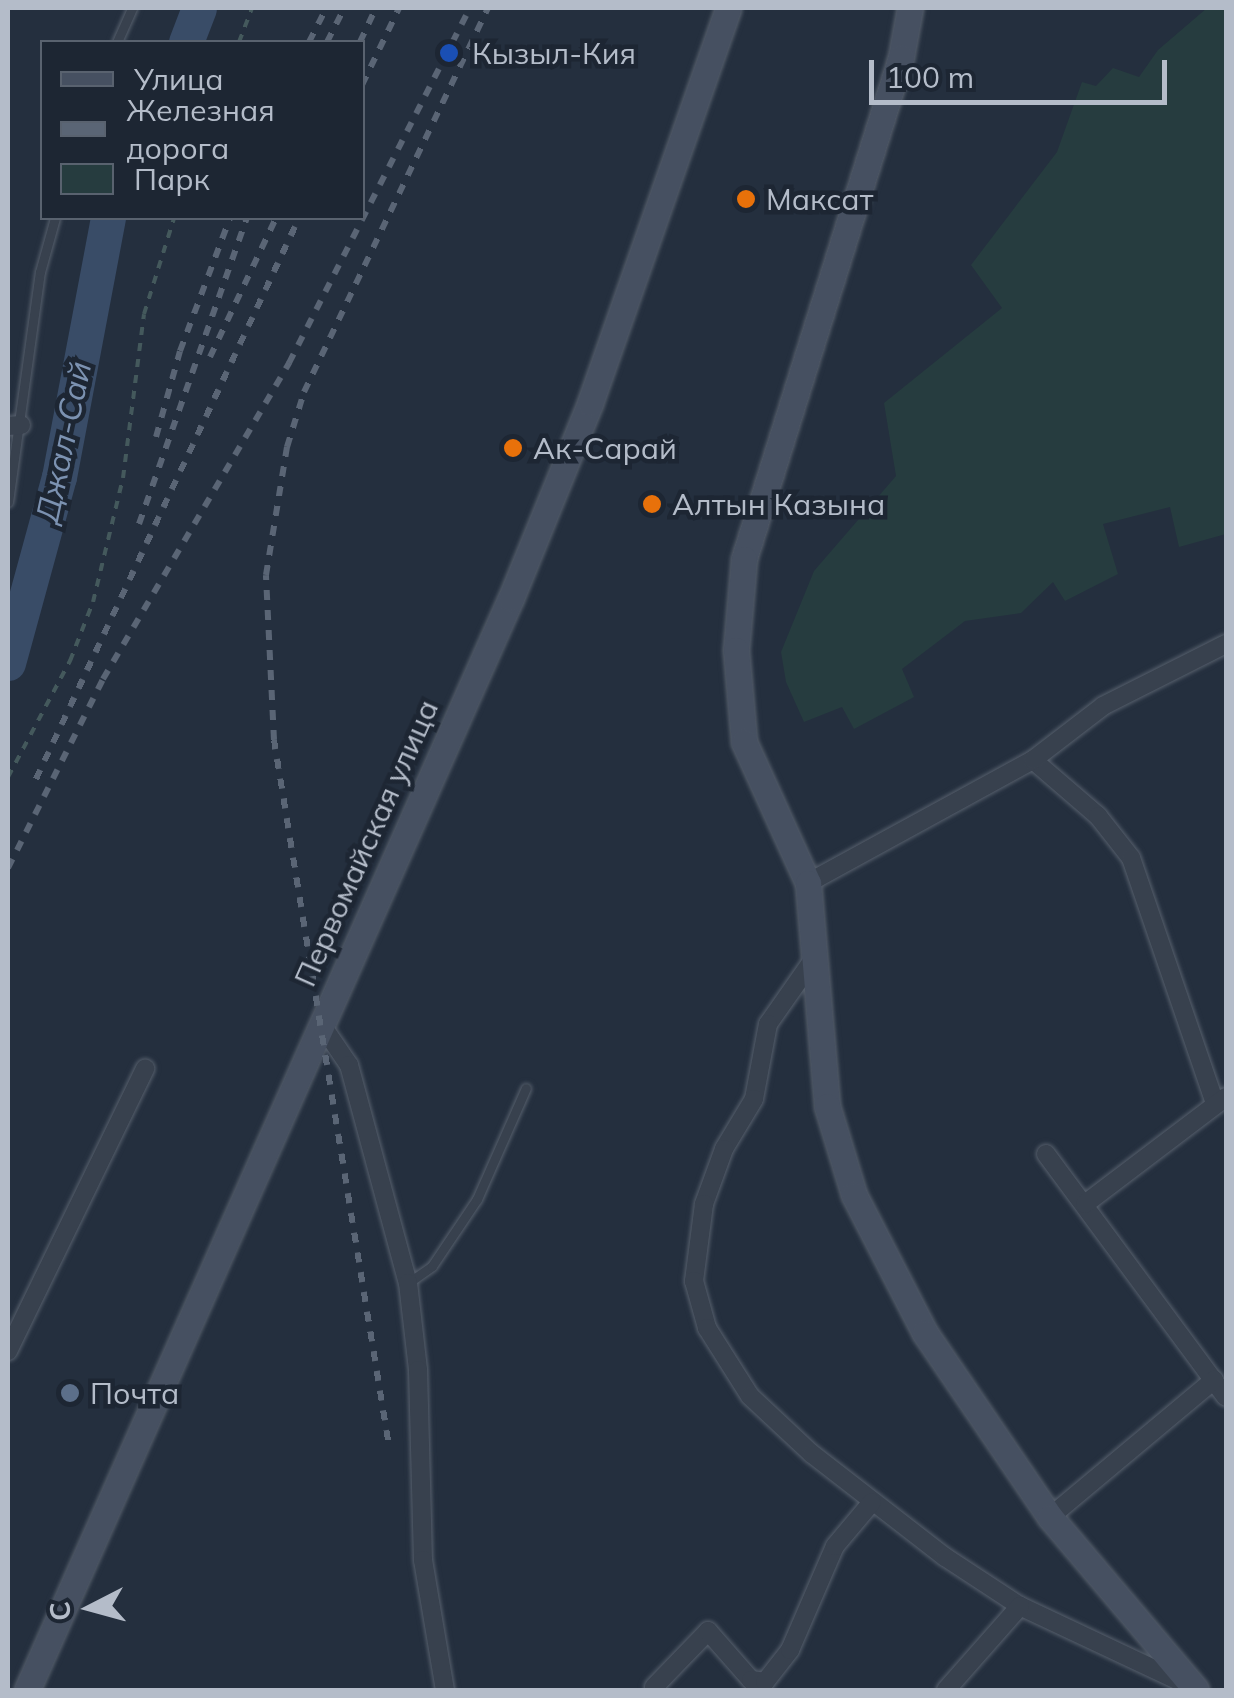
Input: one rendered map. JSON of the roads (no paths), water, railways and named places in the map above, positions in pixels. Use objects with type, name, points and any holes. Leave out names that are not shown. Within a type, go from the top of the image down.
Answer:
[{"type":"street","name":"Первомайская улица","points":[[27,1690],[583,421],[728,8]]},
{"type":"street","points":[[910,8],[901,57],[788,402],[744,558],[738,606],[744,742],[808,883],[827,1106],[854,1194],[925,1333],[1050,1517],[1156,1661]]},
{"type":"street","points":[[808,883],[1033,760],[1103,706],[1226,644]]},
{"type":"street","points":[[1033,760],[1098,816],[1131,858],[1221,1101],[1085,1204]]},
{"type":"street","points":[[812,960],[768,1024],[754,1099],[708,1190],[694,1281],[707,1328],[750,1396],[872,1502],[1020,1606],[1156,1661],[1195,1690]]},
{"type":"street","points":[[321,1024],[349,1064],[408,1283],[418,1370],[423,1560],[445,1690]]},
{"type":"street","points":[[8,1350],[145,1069]]},
{"type":"street","points":[[1046,1154],[1226,1397]]},
{"type":"street","points":[[1050,1517],[1214,1380]]},
{"type":"street","points":[[654,1687],[708,1631],[751,1680],[765,1682],[790,1650],[835,1546],[872,1502]]},
{"type":"street","points":[[946,1690],[1020,1606]]},
{"type":"lane","points":[[118,40],[132,8]]},
{"type":"lane","points":[[8,502],[14,425],[40,272],[54,220]]},
{"type":"lane","points":[[408,1283],[432,1266],[476,1199],[526,1088]]},
{"type":"waterway","name":"Джал-Сай","points":[[187,40],[199,8]]},
{"type":"waterway","name":"Джал-Сай","points":[[8,663],[59,477],[108,220]]},
{"type":"railway","points":[[310,40],[326,8]]},
{"type":"railway","points":[[328,40],[344,8]]},
{"type":"railway","points":[[361,40],[376,8]]},
{"type":"railway","points":[[365,79],[399,8]]},
{"type":"railway","points":[[365,214],[470,8]]},
{"type":"railway","points":[[388,1440],[274,740],[266,575],[287,447],[304,392],[488,8]]},
{"type":"railway","points":[[156,437],[180,351],[229,220]]},
{"type":"railway","points":[[139,524],[246,220]]},
{"type":"railway","points":[[210,357],[275,220]]},
{"type":"railway","points":[[36,779],[298,220]]},
{"type":"railway","points":[[8,868],[103,679],[289,363],[362,220]]},
{"type":"place","name":"Кызыл-Кия","points":[[449,53]]},
{"type":"place","name":"Максат","points":[[746,199]]},
{"type":"place","name":"Ак-Сарай","points":[[513,448]]},
{"type":"place","name":"Алтын Казына","points":[[652,504]]},
{"type":"place","name":"Почта","points":[[70,1393]]}]
